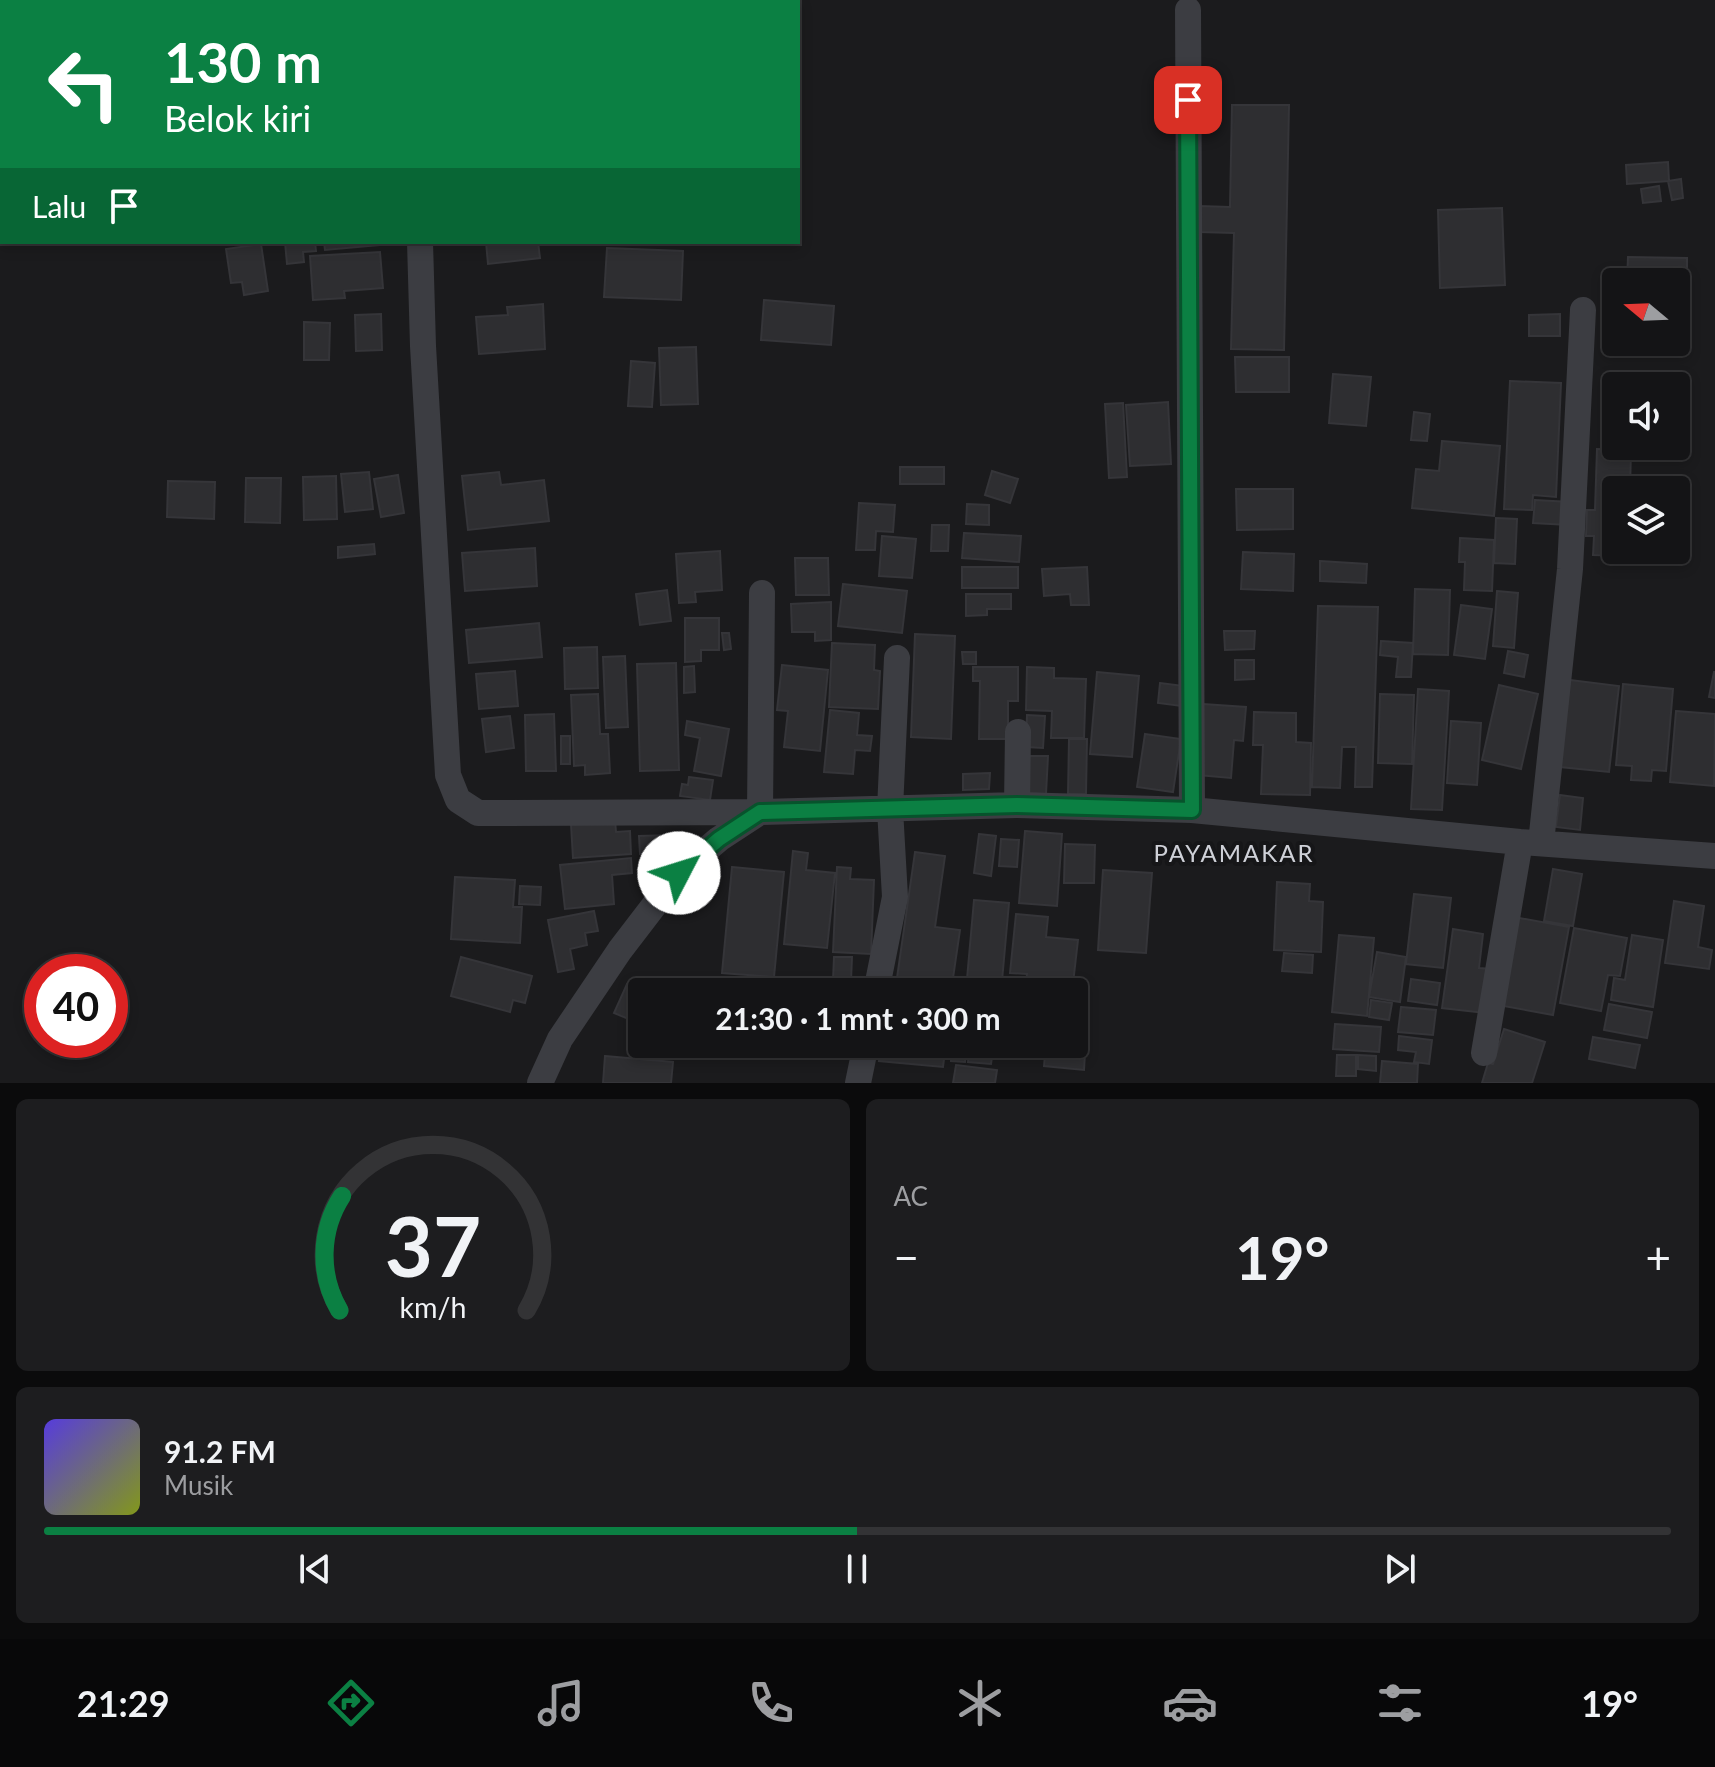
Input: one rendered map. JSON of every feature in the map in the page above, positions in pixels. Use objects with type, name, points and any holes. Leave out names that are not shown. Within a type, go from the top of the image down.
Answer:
[{"type":"street","points":[[1188,10],[1192,810]]},
{"type":"street","points":[[420,244],[448,775],[458,800],[478,813],[760,812],[1017,805],[1192,810],[1530,843],[1715,856]]},
{"type":"street","points":[[1484,1053],[1530,843],[1570,569],[1583,310]]},
{"type":"street","points":[[760,812],[762,593]]},
{"type":"street","points":[[879,978],[895,897],[890,809],[897,658]]},
{"type":"street","points":[[1017,805],[1018,732]]},
{"type":"street","points":[[540,1083],[560,1039],[620,950],[679,873],[719,839],[760,812]]},
{"type":"street","points":[[858,1083],[863,1058]]},
{"type":"building","points":[[1232,105],[1289,105],[1284,350],[1231,349],[1234,233],[1200,232],[1200,206],[1230,207]]},
{"type":"building","points":[[1668,162],[1669,181],[1627,184],[1626,165]]},
{"type":"building","points":[[1681,179],[1683,198],[1672,200],[1668,181]]},
{"type":"building","points":[[1659,186],[1661,201],[1643,203],[1641,189]]},
{"type":"building","points":[[1502,208],[1505,285],[1440,288],[1438,210]]},
{"type":"building","points":[[261,244],[268,291],[244,295],[242,282],[231,283],[226,249]]},
{"type":"building","points":[[285,244],[315,244],[316,251],[303,252],[304,262],[287,264]]},
{"type":"building","points":[[324,244],[379,244],[379,245],[325,250]]},
{"type":"building","points":[[486,244],[538,244],[540,258],[488,264]]},
{"type":"building","points":[[607,248],[683,251],[681,300],[604,297]]},
{"type":"building","points":[[380,252],[383,288],[344,291],[345,298],[313,300],[310,256]]},
{"type":"building","points":[[1628,257],[1687,258],[1687,268],[1628,268]]},
{"type":"building","points":[[764,300],[834,306],[831,345],[761,340]]},
{"type":"building","points":[[543,304],[545,349],[479,354],[476,317],[508,315],[507,307]]},
{"type":"building","points":[[381,314],[382,350],[356,351],[355,315]]},
{"type":"building","points":[[1560,314],[1560,336],[1529,336],[1529,315]]},
{"type":"building","points":[[304,322],[330,323],[329,360],[304,360]]},
{"type":"building","points":[[696,347],[698,404],[661,405],[659,348]]},
{"type":"building","points":[[1235,357],[1289,357],[1289,392],[1236,392]]},
{"type":"building","points":[[631,361],[655,363],[652,407],[628,406]]},
{"type":"building","points":[[1333,374],[1371,377],[1366,426],[1329,423]]},
{"type":"building","points":[[1510,381],[1561,383],[1556,497],[1533,495],[1532,510],[1504,509]]},
{"type":"building","points":[[1168,402],[1171,464],[1130,466],[1126,405]]},
{"type":"building","points":[[1123,403],[1127,477],[1109,478],[1105,404]]},
{"type":"building","points":[[1414,412],[1430,414],[1427,441],[1411,440]]},
{"type":"building","points":[[1442,441],[1500,446],[1494,516],[1412,508],[1416,469],[1439,471]]},
{"type":"building","points":[[1597,449],[1602,449],[1602,460],[1631,460],[1630,476],[1602,476],[1602,555],[1593,555],[1594,536],[1586,536],[1587,510],[1595,510]]},
{"type":"building","points":[[900,467],[944,467],[944,484],[900,484]]},
{"type":"building","points":[[992,471],[1018,479],[1010,503],[985,495]]},
{"type":"building","points":[[369,472],[373,509],[345,512],[341,474]]},
{"type":"building","points":[[499,472],[501,485],[544,480],[549,521],[468,530],[462,476]]},
{"type":"building","points":[[398,475],[404,513],[381,517],[374,479]]},
{"type":"building","points":[[336,476],[337,519],[304,520],[303,477]]},
{"type":"building","points":[[246,478],[281,478],[280,523],[245,522]]},
{"type":"building","points":[[168,481],[215,482],[214,519],[167,517]]},
{"type":"building","points":[[1236,489],[1293,489],[1293,529],[1237,530]]},
{"type":"building","points":[[1535,500],[1570,502],[1568,525],[1533,523]]},
{"type":"building","points":[[859,503],[895,505],[893,532],[876,531],[875,550],[856,550]]},
{"type":"building","points":[[967,504],[989,505],[989,525],[966,524]]},
{"type":"building","points":[[1496,518],[1517,519],[1515,564],[1494,563]]},
{"type":"building","points":[[932,525],[949,525],[948,551],[931,551]]},
{"type":"building","points":[[964,533],[1021,536],[1019,562],[962,558]]},
{"type":"building","points":[[882,536],[916,539],[912,578],[879,576]]},
{"type":"building","points":[[1460,538],[1494,540],[1492,591],[1464,590],[1465,562],[1459,562]]},
{"type":"building","points":[[374,544],[375,554],[338,558],[338,547]]},
{"type":"building","points":[[535,548],[537,586],[465,591],[462,553]]},
{"type":"building","points":[[720,551],[722,590],[695,592],[696,602],[679,603],[676,554]]},
{"type":"building","points":[[1243,552],[1294,554],[1293,591],[1241,589]]},
{"type":"building","points":[[795,558],[828,558],[829,595],[796,595]]},
{"type":"building","points":[[1320,561],[1367,564],[1366,583],[1320,581]]},
{"type":"building","points":[[962,567],[1018,567],[1018,588],[962,588]]},
{"type":"building","points":[[1087,567],[1089,605],[1071,605],[1070,594],[1044,596],[1042,569]]},
{"type":"building","points":[[843,584],[907,591],[902,633],[838,626]]},
{"type":"building","points":[[1415,589],[1450,590],[1448,655],[1413,654]]},
{"type":"building","points":[[667,590],[671,621],[640,625],[636,594]]},
{"type":"building","points":[[1497,591],[1518,593],[1514,648],[1493,646]]},
{"type":"building","points":[[966,594],[1011,594],[1011,609],[987,609],[987,615],[966,616]]},
{"type":"building","points":[[831,602],[831,640],[815,641],[815,632],[792,632],[791,604]]},
{"type":"building","points":[[1461,605],[1492,609],[1485,659],[1454,655]]},
{"type":"building","points":[[1318,606],[1378,607],[1372,787],[1355,787],[1356,747],[1342,747],[1340,788],[1312,787]]},
{"type":"building","points":[[685,618],[719,618],[719,650],[701,650],[701,661],[685,662]]},
{"type":"building","points":[[539,623],[542,657],[469,663],[466,630]]},
{"type":"building","points":[[1224,631],[1255,631],[1254,649],[1225,650]]},
{"type":"building","points":[[722,633],[729,633],[731,649],[724,650]]},
{"type":"building","points":[[915,634],[955,636],[951,739],[911,737]]},
{"type":"building","points":[[1381,641],[1413,643],[1411,677],[1396,677],[1398,657],[1380,655]]},
{"type":"building","points":[[832,643],[875,645],[874,670],[880,671],[878,709],[829,707]]},
{"type":"building","points":[[597,647],[598,688],[565,689],[564,648]]},
{"type":"building","points":[[1508,651],[1528,655],[1524,677],[1504,673]]},
{"type":"building","points":[[962,652],[976,652],[976,664],[963,664]]},
{"type":"building","points":[[625,656],[628,727],[606,728],[603,657]]},
{"type":"building","points":[[1235,660],[1254,660],[1254,679],[1235,680]]},
{"type":"building","points":[[676,663],[679,770],[640,771],[637,664]]},
{"type":"building","points":[[782,665],[828,670],[820,751],[784,747],[788,711],[777,710]]},
{"type":"building","points":[[694,666],[695,692],[684,693],[684,667]]},
{"type":"building","points":[[973,667],[1018,667],[1018,701],[1008,701],[1008,739],[979,739],[980,681],[973,681]]},
{"type":"building","points":[[1027,667],[1054,668],[1054,678],[1086,679],[1084,738],[1051,738],[1052,711],[1026,710]]},
{"type":"building","points":[[515,671],[518,706],[479,709],[476,674]]},
{"type":"building","points":[[1097,672],[1139,676],[1132,757],[1090,754]]},
{"type":"building","points":[[1715,672],[1715,698],[1709,697]]},
{"type":"building","points":[[1570,680],[1619,686],[1609,772],[1560,767]]},
{"type":"building","points":[[1160,683],[1184,686],[1181,706],[1158,703]]},
{"type":"building","points":[[1623,684],[1673,689],[1666,771],[1652,770],[1651,781],[1631,780],[1632,766],[1616,765]]},
{"type":"building","points":[[1499,685],[1538,694],[1521,769],[1482,760]]},
{"type":"building","points":[[1418,689],[1449,691],[1442,810],[1411,809]]},
{"type":"building","points":[[598,694],[600,734],[608,734],[610,773],[585,775],[585,765],[574,766],[571,695]]},
{"type":"building","points":[[1380,694],[1414,695],[1412,764],[1378,763]]},
{"type":"building","points":[[1203,704],[1246,707],[1243,741],[1234,740],[1231,778],[1198,775]]},
{"type":"building","points":[[830,710],[859,713],[857,735],[872,736],[870,751],[855,750],[853,774],[824,772]]},
{"type":"building","points":[[1676,711],[1715,714],[1714,786],[1670,782]]},
{"type":"building","points":[[1254,712],[1296,713],[1296,742],[1311,743],[1310,795],[1261,794],[1263,745],[1253,745]]},
{"type":"building","points":[[554,714],[556,771],[526,771],[525,715]]},
{"type":"building","points":[[1027,715],[1045,716],[1043,748],[1026,747]]},
{"type":"building","points":[[510,716],[514,748],[486,752],[482,719]]},
{"type":"building","points":[[687,721],[729,729],[721,776],[694,771],[700,738],[685,735]]},
{"type":"building","points":[[1451,721],[1481,723],[1477,785],[1447,783]]},
{"type":"building","points":[[1145,734],[1181,739],[1173,792],[1137,787]]},
{"type":"building","points":[[561,736],[570,736],[570,764],[561,764]]},
{"type":"building","points":[[1069,739],[1087,739],[1086,794],[1068,794]]},
{"type":"building","points":[[1026,756],[1048,756],[1046,794],[1025,793]]},
{"type":"building","points":[[990,773],[989,789],[963,790],[963,774]]},
{"type":"building","points":[[689,777],[713,780],[710,800],[680,796],[682,784],[688,785]]},
{"type":"building","points":[[1560,795],[1583,798],[1580,830],[1556,827]]},
{"type":"building","points":[[615,820],[616,832],[630,831],[631,854],[573,858],[571,824]]},
{"type":"building","points":[[1025,831],[1062,834],[1057,906],[1019,903]]},
{"type":"building","points":[[979,834],[996,836],[991,876],[974,873]]},
{"type":"building","points":[[672,835],[673,853],[640,854],[639,836]]},
{"type":"building","points":[[1001,839],[1019,840],[1017,867],[999,866]]},
{"type":"building","points":[[1065,844],[1095,845],[1094,883],[1064,883]]},
{"type":"building","points":[[793,851],[808,853],[806,870],[835,873],[827,948],[784,944]]},
{"type":"building","points":[[915,852],[945,856],[935,927],[960,930],[953,978],[897,978]]},
{"type":"building","points":[[631,858],[632,873],[612,875],[614,904],[565,909],[560,865]]},
{"type":"building","points":[[732,867],[784,872],[774,977],[722,973]]},
{"type":"building","points":[[837,867],[851,868],[850,879],[874,880],[871,954],[833,952]]},
{"type":"building","points":[[1553,869],[1582,874],[1573,926],[1544,921]]},
{"type":"building","points":[[1103,870],[1152,873],[1146,953],[1098,950]]},
{"type":"building","points":[[455,877],[515,880],[513,907],[522,907],[520,943],[451,939]]},
{"type":"building","points":[[1277,882],[1310,884],[1309,901],[1323,902],[1321,952],[1274,950]]},
{"type":"building","points":[[520,886],[541,887],[540,905],[519,904]]},
{"type":"building","points":[[1414,894],[1451,898],[1443,968],[1406,964]]},
{"type":"building","points":[[974,900],[1009,903],[1002,978],[967,978]]},
{"type":"building","points":[[1674,901],[1704,906],[1698,947],[1712,950],[1709,969],[1665,963]]},
{"type":"building","points":[[594,911],[598,931],[585,933],[587,945],[570,949],[574,969],[558,972],[548,920]]},
{"type":"building","points":[[1016,914],[1048,917],[1046,937],[1078,940],[1074,978],[1027,978],[1027,974],[1010,973]]},
{"type":"building","points":[[1514,917],[1569,927],[1553,1015],[1498,1005]]},
{"type":"building","points":[[1574,928],[1627,938],[1620,976],[1608,975],[1601,1011],[1560,1003]]},
{"type":"building","points":[[1453,929],[1483,934],[1479,968],[1491,969],[1485,1013],[1442,1008]]},
{"type":"building","points":[[1339,935],[1374,938],[1367,1016],[1332,1012]]},
{"type":"building","points":[[1632,935],[1663,940],[1653,1007],[1611,1000],[1614,978],[1625,980]]},
{"type":"building","points":[[1377,952],[1406,957],[1400,1002],[1369,997]]},
{"type":"building","points":[[1284,953],[1313,955],[1312,973],[1282,971]]},
{"type":"building","points":[[461,957],[532,976],[525,1003],[513,1000],[510,1012],[451,996]]},
{"type":"building","points":[[834,957],[852,957],[851,978],[833,978]]},
{"type":"building","points":[[1411,979],[1440,983],[1437,1005],[1408,1001]]},
{"type":"building","points":[[627,984],[628,984],[628,1019],[614,1013]]},
{"type":"building","points":[[1371,1000],[1392,1003],[1389,1020],[1369,1017]]},
{"type":"building","points":[[1609,1004],[1652,1012],[1647,1038],[1604,1030]]},
{"type":"building","points":[[1401,1007],[1436,1010],[1433,1035],[1398,1032]]},
{"type":"building","points":[[1335,1024],[1381,1027],[1379,1052],[1333,1049]]},
{"type":"building","points":[[1504,1029],[1545,1042],[1532,1083],[1482,1083],[1488,1063],[1493,1064]]},
{"type":"building","points":[[1399,1036],[1432,1040],[1429,1064],[1414,1062],[1416,1052],[1398,1050]]},
{"type":"building","points":[[1593,1037],[1640,1045],[1635,1068],[1589,1059]]},
{"type":"building","points":[[1337,1055],[1356,1055],[1356,1076],[1336,1076]]},
{"type":"building","points":[[1358,1055],[1376,1056],[1376,1071],[1358,1069]]},
{"type":"building","points":[[605,1056],[673,1062],[671,1083],[603,1083]]},
{"type":"building","points":[[879,1058],[944,1058],[943,1067],[879,1061]]},
{"type":"building","points":[[951,1058],[965,1058],[965,1062],[951,1061]]},
{"type":"building","points":[[968,1058],[992,1058],[991,1064],[968,1062]]},
{"type":"building","points":[[1045,1058],[1085,1058],[1084,1070],[1044,1066]]},
{"type":"building","points":[[1382,1061],[1418,1064],[1417,1083],[1380,1083]]},
{"type":"building","points":[[956,1065],[997,1070],[995,1083],[953,1083]]},
{"type":"district","name":"PAYAMAKAR","points":[[1234,854]]},
{"type":"route","points":[[679,873],[719,839],[760,812],[1017,805],[1192,810],[1188,100]]}]
